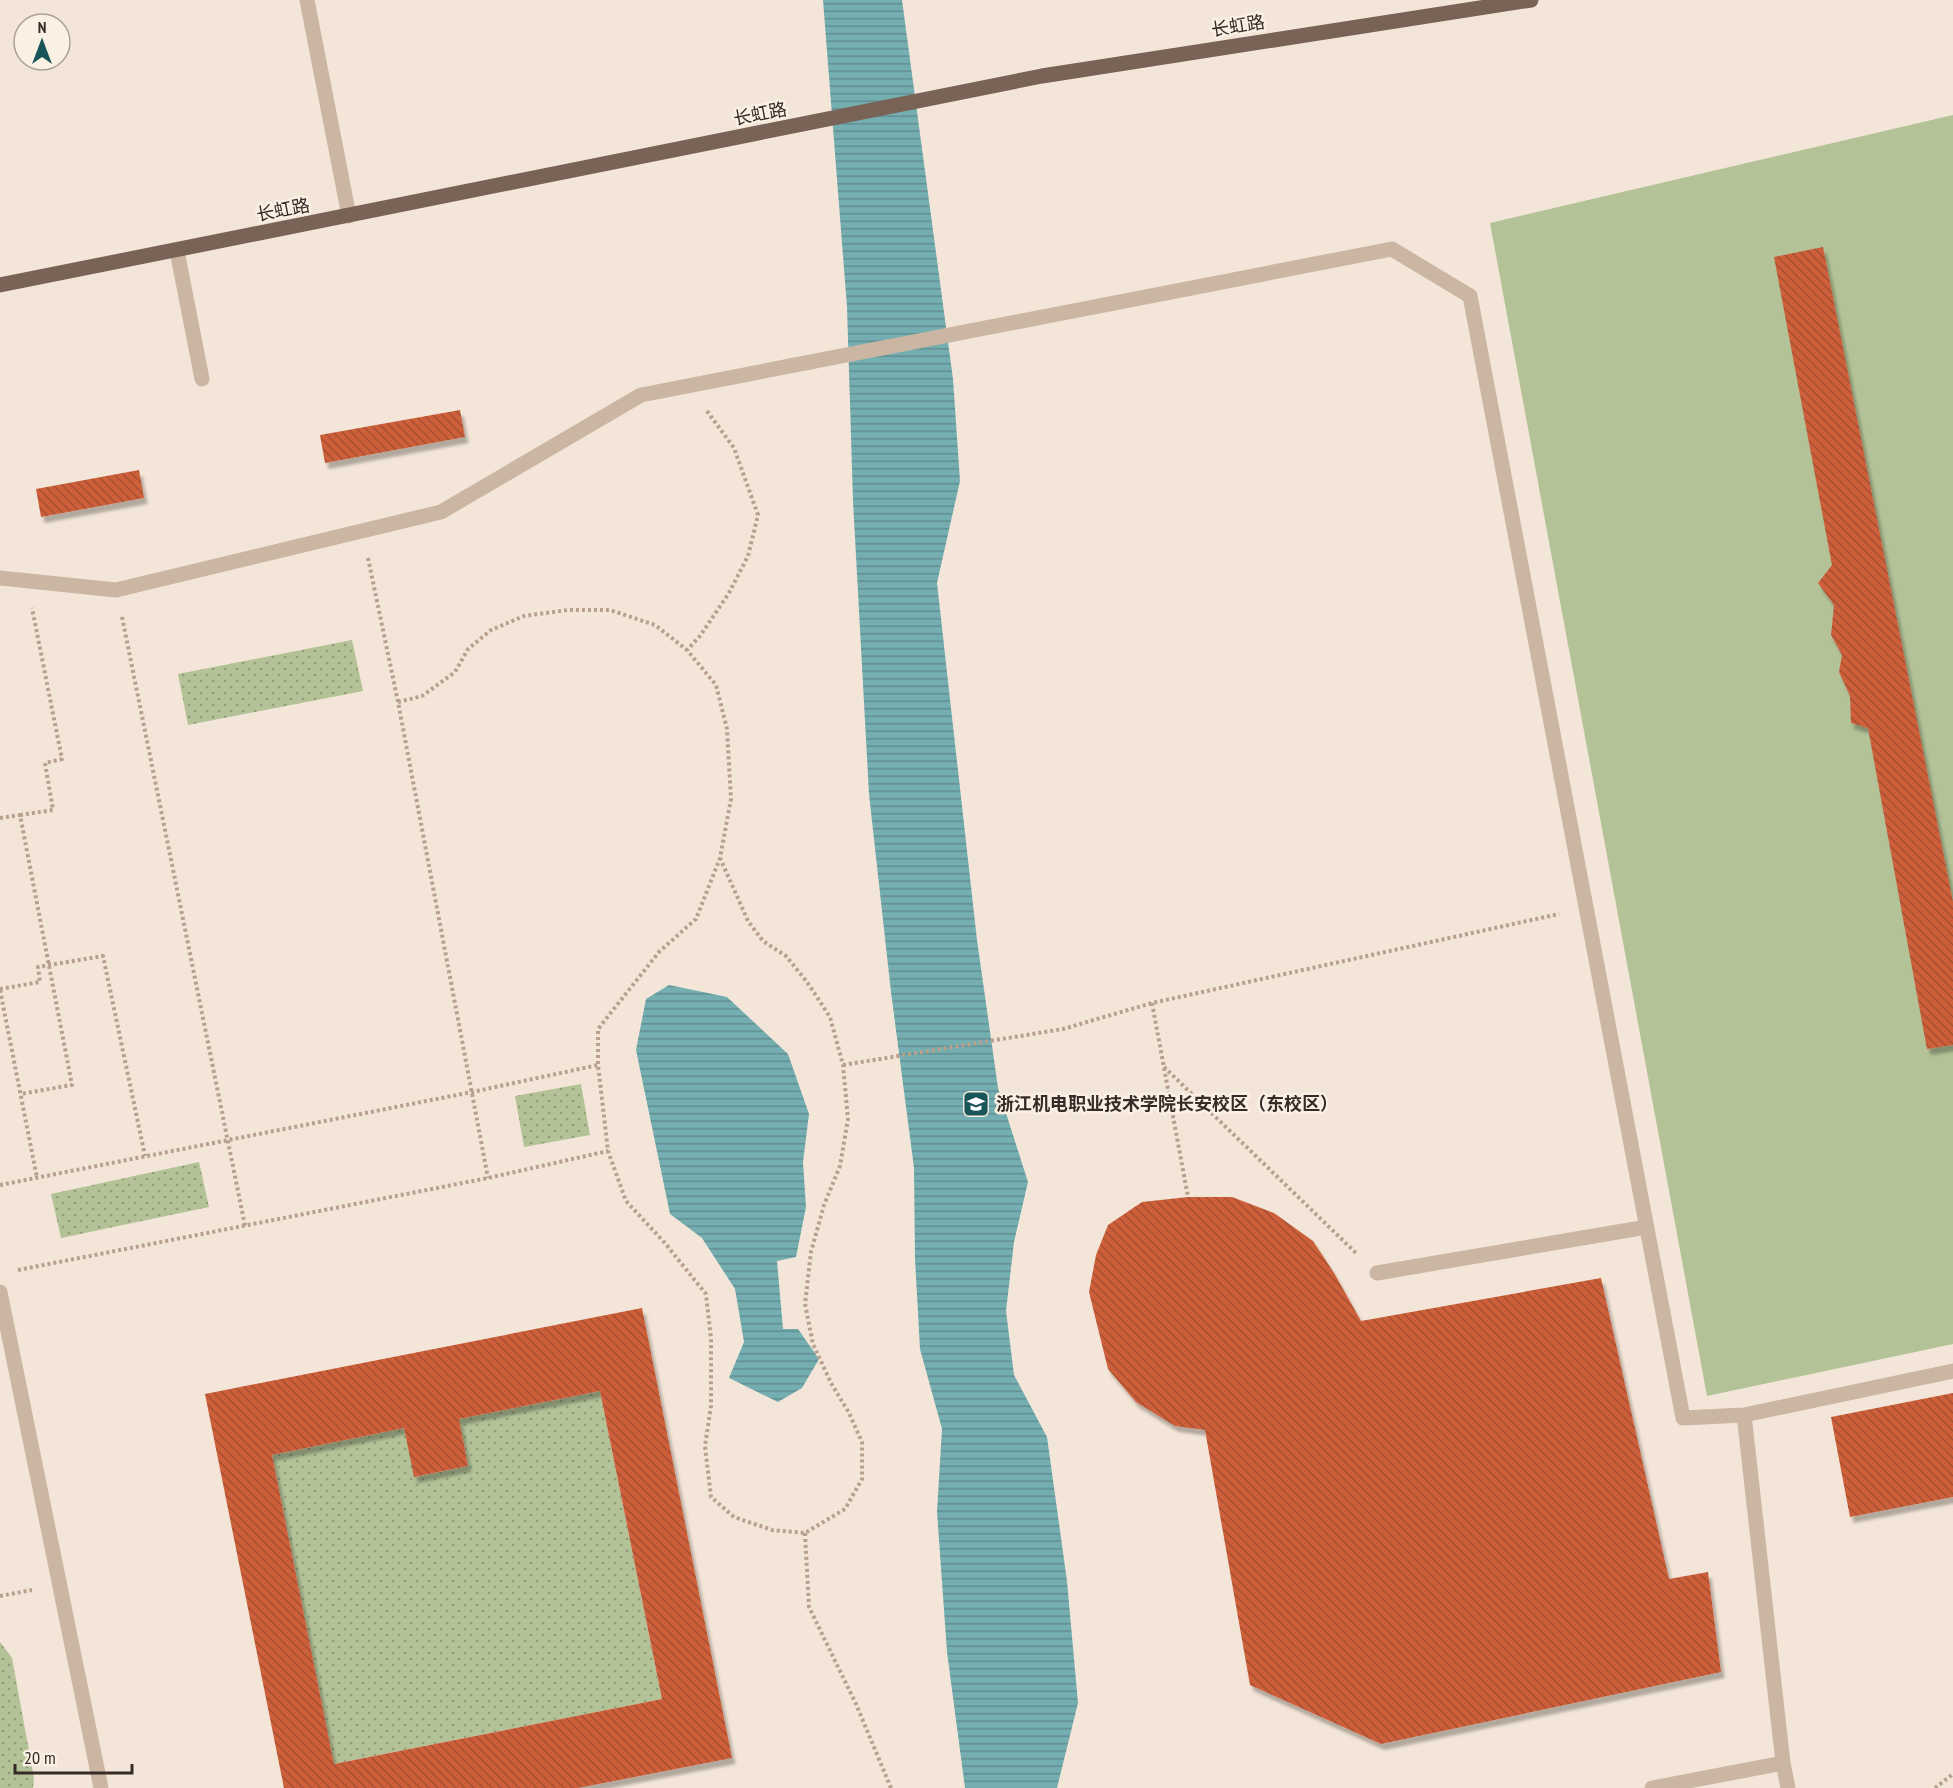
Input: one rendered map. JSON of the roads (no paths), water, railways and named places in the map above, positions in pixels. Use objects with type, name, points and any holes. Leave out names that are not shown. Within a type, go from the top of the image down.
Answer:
[{"type":"main road","name":"长虹路","points":[[0,285],[1042,76],[1531,0]]},
{"type":"street","points":[[307,0],[349,216]]},
{"type":"street","points":[[0,578],[116,590],[441,512],[641,395],[1392,249],[1470,296],[1683,1418],[1744,1415],[1953,1371]]},
{"type":"street","points":[[177,251],[202,378]]},
{"type":"street","points":[[1377,1273],[1647,1227]]},
{"type":"street","points":[[0,1292],[101,1788]]},
{"type":"street","points":[[1744,1415],[1788,1788]]},
{"type":"street","points":[[1652,1788],[1784,1763]]},
{"type":"water","points":[[823,0],[902,0],[953,379],[960,481],[937,583],[977,940],[998,1088],[1028,1182],[1014,1242],[1006,1311],[1014,1375],[1047,1437],[1067,1581],[1078,1703],[1057,1788],[965,1788],[947,1652],[937,1512],[942,1429],[920,1349],[915,1259],[914,1168],[891,992],[869,794],[853,501],[847,307]]},
{"type":"water","points":[[669,985],[727,997],[788,1054],[809,1114],[803,1162],[806,1207],[796,1257],[777,1261],[783,1329],[798,1329],[819,1359],[802,1388],[778,1402],[729,1378],[744,1342],[735,1289],[702,1238],[670,1214],[636,1050],[646,999]]},
{"type":"place","name":"浙江机电职业技术学院长安校区（东校区）","points":[[976,1104]]}]
